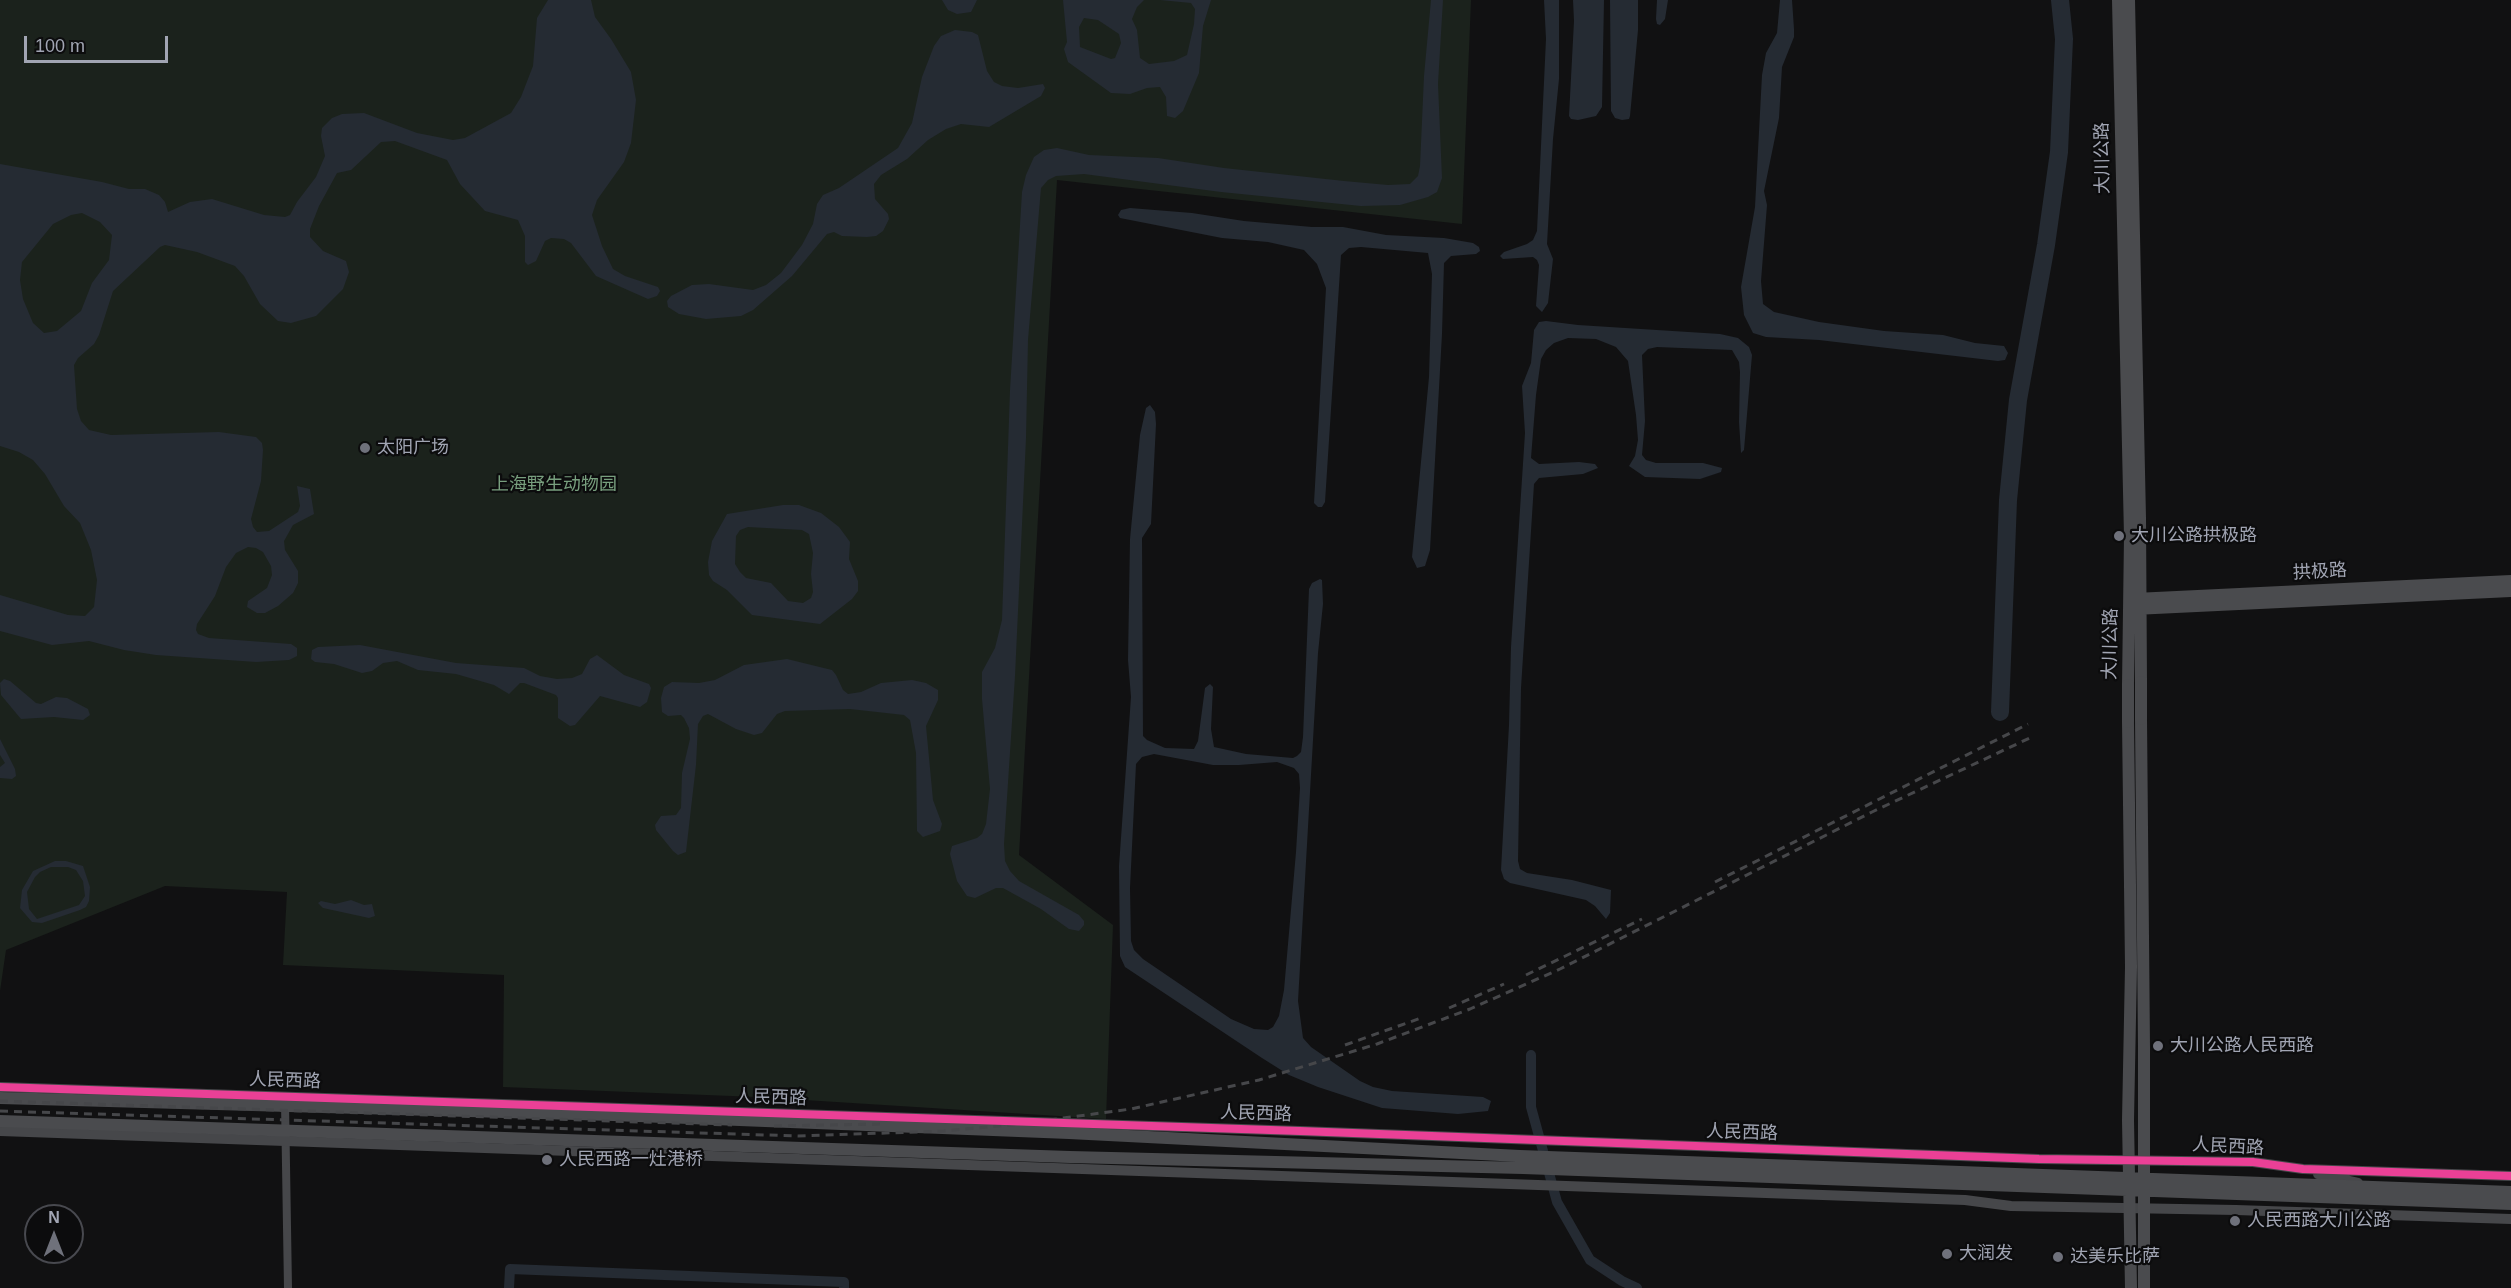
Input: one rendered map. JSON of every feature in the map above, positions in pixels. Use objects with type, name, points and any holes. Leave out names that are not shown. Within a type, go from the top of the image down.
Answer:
[{"type":"main road","name":"大川公路","points":[[2118,0],[2136,604]]},
{"type":"main road","name":"大川公路","points":[[2128,0],[2136,604],[2134,683],[2144,1161],[2144,1288]]},
{"type":"main road","name":"拱极路","points":[[2136,604],[2511,580]]},
{"type":"main road","name":"拱极路","points":[[2136,604],[2511,591]]},
{"type":"main road","name":"大川公路","points":[[2131,1288],[2129,1160],[2135,721]]},
{"type":"main road","name":"人民西路","points":[[0,1098],[285,1100],[1069,1133],[1521,1162]]},
{"type":"main road","name":"人民西路","points":[[0,1121],[285,1136],[1070,1157],[1559,1163],[2130,1184],[2511,1204]]},
{"type":"main road","name":"人民西路","points":[[2144,1185],[2511,1192]]},
{"type":"street","name":"人民西路","points":[[0,1088],[285,1100],[1935,1155],[2253,1162],[2288,1167],[2511,1176]]},
{"type":"street","points":[[285,1100],[288,1288]]},
{"type":"street","name":"人民西路","points":[[0,1131],[285,1136],[561,1152],[1930,1198],[2011,1206],[2511,1220]]},
{"type":"street","points":[[2288,1167],[2391,1188]]},
{"type":"green space","name":"上海野生动物园","points":[[0,0],[1471,0],[1462,224],[1057,180],[1019,855],[1113,925],[1106,1119],[757,1097],[503,1087],[504,975],[283,965],[287,892],[165,886],[6,950],[0,991]]},
{"type":"shaded area","points":[[548,0],[591,0],[595,17],[631,72],[636,100],[631,143],[624,162],[597,200],[592,215],[602,246],[613,269],[625,276],[658,287],[660,291],[657,296],[648,299],[596,276],[571,243],[564,239],[551,238],[545,241],[536,261],[528,265],[525,262],[525,236],[518,220],[485,211],[460,184],[447,160],[395,141],[381,142],[351,170],[337,173],[319,206],[310,229],[310,237],[323,251],[346,261],[349,272],[343,289],[316,316],[291,323],[278,321],[260,304],[244,276],[235,266],[197,252],[165,245],[160,247],[113,291],[99,335],[94,344],[78,358],[74,365],[77,409],[81,421],[89,430],[111,435],[219,432],[256,437],[262,443],[263,450],[261,481],[251,519],[257,532],[269,531],[298,512],[300,506],[297,486],[310,489],[314,514],[293,525],[284,541],[285,550],[298,571],[298,583],[293,593],[278,606],[265,613],[257,613],[247,607],[248,601],[267,588],[272,575],[271,566],[263,552],[248,547],[236,553],[226,567],[215,596],[197,624],[196,630],[198,634],[209,638],[291,644],[297,648],[297,656],[289,660],[256,662],[156,655],[89,641],[52,645],[0,631],[0,595],[68,615],[85,616],[94,607],[97,580],[91,550],[80,523],[64,506],[45,474],[33,460],[19,452],[0,446],[0,164],[129,189],[145,189],[159,195],[165,202],[168,212],[190,202],[212,199],[264,215],[285,217],[290,215],[316,177],[325,156],[321,136],[322,128],[332,118],[342,114],[364,113],[417,133],[453,140],[465,138],[511,113],[521,97],[533,66],[537,18]],"holes":[[[82,213],[100,222],[112,235],[109,260],[92,283],[81,311],[57,331],[44,333],[33,323],[23,299],[20,280],[22,262],[53,224],[71,215]]]},
{"type":"shaded area","points":[[942,0],[977,0],[971,12],[957,14],[948,10]]},
{"type":"shaded area","points":[[1063,0],[1144,0],[1137,7],[1132,19],[1137,30],[1140,58],[1149,64],[1174,61],[1187,55],[1195,9],[1191,3],[1160,0],[1211,0],[1203,26],[1199,73],[1183,111],[1175,118],[1167,116],[1166,97],[1160,87],[1147,88],[1130,94],[1111,93],[1068,62],[1064,49],[1067,42]],"holes":[[[1084,18],[1098,20],[1119,34],[1121,43],[1115,58],[1111,59],[1080,47],[1079,27]]]},
{"type":"shaded area","points":[[1431,0],[1443,0],[1438,84],[1442,178],[1437,192],[1428,197],[1400,205],[1361,206],[1221,192],[1084,174],[1056,176],[1048,180],[1041,188],[1028,340],[1015,676],[1004,844],[1005,861],[1019,881],[1079,915],[1084,925],[1079,931],[1069,929],[1041,909],[1003,888],[996,888],[975,898],[967,896],[957,881],[950,854],[952,846],[977,838],[982,834],[986,824],[990,789],[982,699],[982,672],[995,648],[1002,620],[1010,390],[1022,192],[1034,157],[1044,150],[1057,148],[1089,155],[1158,158],[1224,168],[1344,181],[1388,185],[1410,184],[1418,176],[1420,166],[1424,76]]},
{"type":"shaded area","points":[[1544,0],[1559,0],[1559,79],[1547,244],[1553,259],[1548,303],[1542,312],[1536,306],[1539,265],[1537,260],[1533,257],[1503,259],[1500,256],[1504,252],[1533,240],[1537,231],[1546,39]]},
{"type":"shaded area","points":[[1573,0],[1604,0],[1602,107],[1596,116],[1578,120],[1571,119],[1569,116]]},
{"type":"shaded area","points":[[1610,0],[1638,0],[1638,30],[1630,116],[1629,119],[1622,120],[1615,118],[1611,111]]},
{"type":"shaded area","points":[[1657,0],[1668,0],[1665,19],[1660,25],[1657,24],[1656,19]]},
{"type":"shaded area","points":[[1780,0],[1792,0],[1794,37],[1782,67],[1779,118],[1764,191],[1767,205],[1761,281],[1763,304],[1774,312],[1819,322],[1884,331],[1943,335],[1975,343],[2004,346],[2008,353],[2005,360],[1819,340],[1766,337],[1753,333],[1744,315],[1741,287],[1755,207],[1762,75],[1766,53],[1777,33]]},
{"type":"shaded area","points":[[955,30],[978,35],[987,71],[994,82],[1002,86],[1018,88],[1043,84],[1045,88],[1041,96],[989,127],[961,124],[946,129],[928,140],[907,159],[881,175],[874,184],[875,199],[888,214],[889,219],[883,231],[876,236],[867,237],[842,236],[834,232],[827,234],[792,276],[753,310],[741,316],[706,319],[679,314],[668,307],[667,301],[671,296],[692,285],[709,284],[753,290],[766,285],[781,273],[802,245],[813,224],[817,204],[823,195],[839,188],[898,148],[912,123],[922,77],[934,46],[941,36]]},
{"type":"shaded area","points":[[1130,208],[1192,213],[1244,221],[1312,227],[1343,227],[1386,235],[1444,238],[1473,243],[1479,247],[1480,251],[1476,254],[1451,256],[1444,263],[1430,550],[1425,566],[1417,568],[1412,557],[1429,377],[1432,274],[1428,253],[1361,247],[1349,248],[1341,255],[1325,502],[1322,507],[1318,507],[1314,503],[1326,288],[1317,264],[1304,250],[1268,242],[1222,238],[1120,218],[1118,215],[1121,210]]},
{"type":"shaded area","points":[[1539,322],[1720,334],[1738,338],[1749,347],[1752,355],[1744,450],[1741,453],[1740,372],[1739,362],[1732,350],[1657,347],[1648,349],[1642,355],[1645,421],[1642,455],[1646,460],[1656,463],[1703,463],[1722,468],[1721,472],[1700,479],[1645,477],[1629,466],[1635,456],[1638,440],[1636,415],[1628,361],[1616,347],[1596,339],[1568,338],[1554,343],[1541,359],[1531,458],[1539,464],[1579,462],[1595,464],[1598,468],[1583,474],[1539,478],[1534,484],[1521,688],[1518,861],[1520,869],[1527,873],[1572,880],[1611,890],[1610,913],[1606,919],[1595,906],[1586,900],[1510,883],[1504,879],[1501,870],[1511,647],[1525,433],[1522,386],[1531,363],[1534,330]]},
{"type":"shaded area","points":[[1150,405],[1155,412],[1156,424],[1151,524],[1142,538],[1143,736],[1165,748],[1194,749],[1198,741],[1205,688],[1210,684],[1213,687],[1211,729],[1214,747],[1246,754],[1293,758],[1297,756],[1301,752],[1303,737],[1309,589],[1312,583],[1322,580],[1323,604],[1318,653],[1298,1001],[1303,1038],[1311,1047],[1360,1081],[1373,1087],[1392,1091],[1483,1097],[1491,1101],[1488,1111],[1458,1114],[1382,1108],[1318,1087],[1289,1075],[1125,967],[1120,956],[1119,866],[1131,697],[1128,660],[1130,539],[1140,435],[1146,408]],"holes":[[[1154,754],[1213,765],[1277,762],[1294,768],[1299,774],[1296,852],[1284,990],[1279,1016],[1273,1027],[1268,1030],[1254,1029],[1231,1019],[1143,959],[1134,950],[1131,941],[1130,888],[1136,764],[1142,757]]]},
{"type":"shaded area","points":[[783,505],[799,505],[821,513],[839,527],[850,542],[849,559],[858,581],[858,591],[852,599],[820,624],[752,615],[709,575],[708,562],[712,541],[727,514]],"holes":[[[748,527],[802,530],[809,534],[813,553],[811,574],[813,592],[811,598],[803,603],[788,601],[771,583],[746,578],[735,564],[736,536],[740,530]]]},
{"type":"shaded area","points":[[360,645],[456,663],[524,668],[540,676],[557,679],[572,678],[582,674],[590,659],[597,655],[624,675],[649,684],[651,688],[647,702],[640,707],[600,696],[575,725],[570,726],[558,718],[556,695],[524,683],[520,683],[509,694],[494,685],[456,674],[418,670],[397,661],[383,663],[372,671],[362,673],[334,664],[315,662],[311,659],[312,650],[318,647]]},
{"type":"shaded area","points":[[787,659],[832,670],[843,690],[848,694],[861,692],[881,683],[912,680],[926,683],[938,690],[938,700],[926,726],[933,800],[942,824],[940,831],[923,837],[917,831],[916,753],[910,720],[904,715],[850,709],[785,711],[777,714],[762,733],[754,735],[736,729],[708,714],[703,716],[698,724],[696,765],[686,852],[678,855],[673,851],[656,830],[655,825],[661,816],[676,815],[681,808],[682,773],[690,739],[689,728],[681,715],[668,716],[662,712],[661,698],[664,687],[672,682],[699,683],[715,680],[744,665]]},
{"type":"shaded area","points":[[4,679],[10,681],[36,703],[41,704],[56,697],[67,698],[88,709],[90,715],[83,720],[54,717],[21,719],[1,695],[0,683]]},
{"type":"shaded area","points":[[0,739],[15,769],[16,776],[12,779],[0,778],[0,767],[5,763],[0,755]]},
{"type":"shaded area","points":[[55,861],[66,861],[83,866],[90,887],[86,907],[42,923],[32,922],[20,908],[22,890],[33,871]],"holes":[[[51,867],[68,867],[76,870],[83,881],[85,896],[79,905],[37,919],[29,909],[27,892],[35,877]]]},
{"type":"shaded area","points":[[351,900],[364,905],[372,904],[375,916],[369,918],[323,908],[318,903],[321,901],[335,904]]},
{"type":"waterway","points":[[2000,712],[2008,500],[2018,400],[2046,245],[2059,152],[2064,39],[2060,0]]},
{"type":"waterway","points":[[1531,1055],[1531,1107],[1557,1202],[1590,1260],[1637,1288]]},
{"type":"waterway","points":[[509,1288],[510,1269],[844,1282],[844,1288]]},
{"type":"railway","points":[[1715,882],[2028,724]]},
{"type":"railway","points":[[0,1111],[798,1136],[944,1131],[1011,1125],[1131,1109],[1259,1080],[1377,1044],[1470,1009],[1560,969],[1872,812],[2034,736]]},
{"type":"railway","points":[[1526,975],[1642,919]]},
{"type":"railway","points":[[1449,1008],[1504,984]]},
{"type":"railway","points":[[1345,1045],[1421,1018]]},
{"type":"railway","points":[[0,1101],[732,1125]]},
{"type":"railway","points":[[774,1126],[885,1124]]},
{"type":"cycle path","points":[[0,1087],[1300,1131],[2039,1159],[2253,1162],[2303,1169],[2511,1176]]},
{"type":"place","name":"太阳广场","points":[[365,448]]},
{"type":"place","name":"大川公路拱极路","points":[[2119,536]]},
{"type":"place","name":"大川公路人民西路","points":[[2158,1046]]},
{"type":"place","name":"人民西路一灶港桥","points":[[547,1160]]},
{"type":"place","name":"人民西路大川公路","points":[[2235,1221]]},
{"type":"place","name":"大润发","points":[[1947,1254]]},
{"type":"place","name":"达美乐比萨","points":[[2058,1257]]}]
